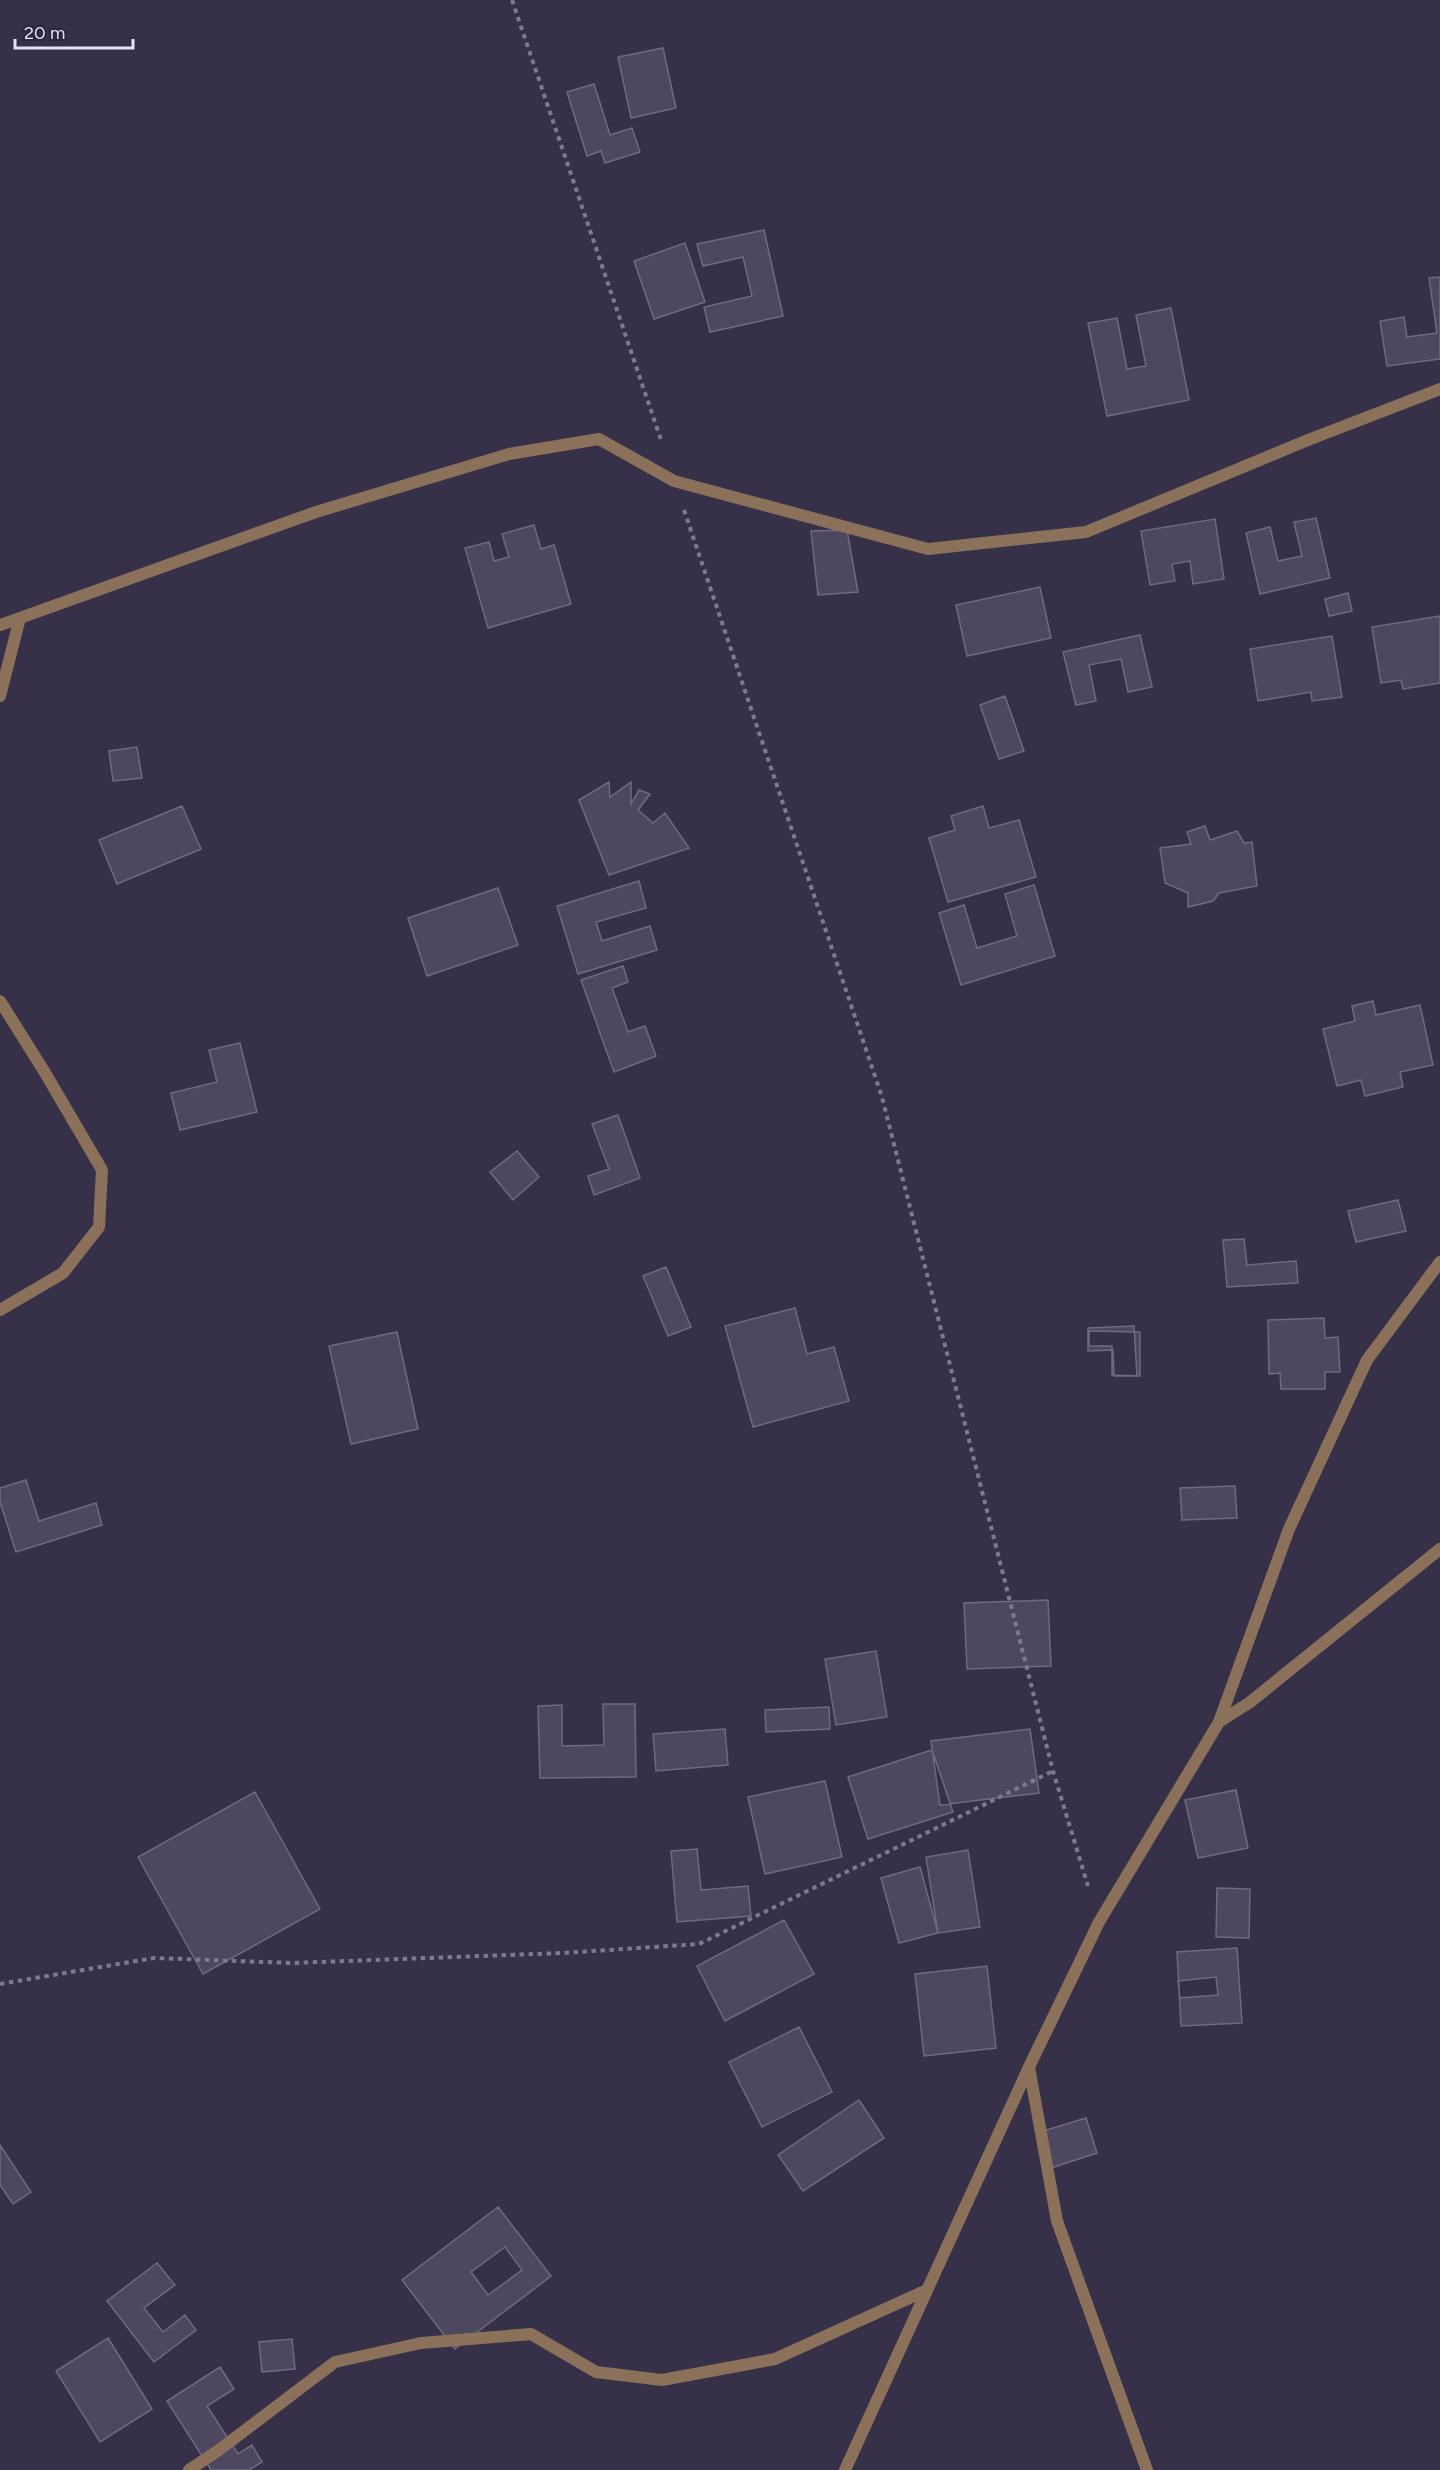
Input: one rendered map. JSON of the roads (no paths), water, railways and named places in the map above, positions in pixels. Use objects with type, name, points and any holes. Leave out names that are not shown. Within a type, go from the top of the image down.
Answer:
[{"type":"street","points":[[0,625],[316,512],[509,454],[599,439],[675,481],[927,549],[1086,532],[1308,440],[1440,389]]},
{"type":"street","points":[[0,696],[20,618]]},
{"type":"street","points":[[0,1001],[102,1170],[99,1227],[63,1273],[0,1310]]},
{"type":"street","points":[[845,2470],[1029,2067],[1099,1922],[1219,1722],[1289,1528],[1367,1360],[1440,1262]]},
{"type":"street","points":[[1219,1722],[1250,1703],[1440,1549]]},
{"type":"street","points":[[1029,2067],[1057,2221],[1147,2470]]},
{"type":"street","points":[[189,2470],[335,2362],[421,2343],[531,2334],[596,2372],[662,2380],[775,2359],[927,2290]]}]
